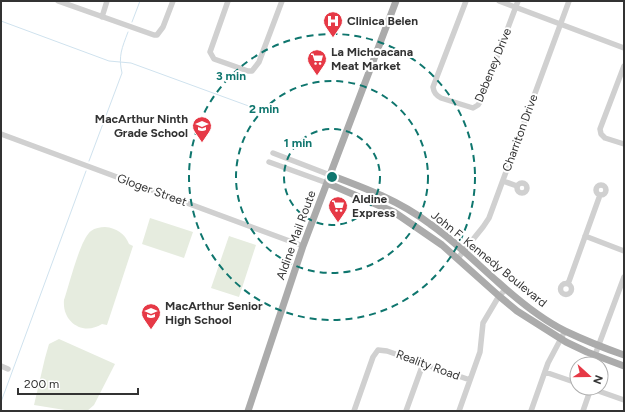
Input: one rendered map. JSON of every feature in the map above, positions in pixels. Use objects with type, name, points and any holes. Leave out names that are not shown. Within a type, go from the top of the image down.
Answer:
[{"type":"main road","name":"Aldine Mail Route","points":[[248,411],[303,246],[396,1]]},
{"type":"main road","name":"John F. Kennedy Boulevard","points":[[330,175],[367,188],[400,205],[429,223],[464,251],[506,289],[539,314],[564,330],[598,346],[624,355]]},
{"type":"main road","name":"John F. Kennedy Boulevard","points":[[327,183],[365,198],[395,213],[442,245],[499,296],[522,314],[560,338],[595,355],[624,366]]},
{"type":"main road","points":[[395,213],[400,205]]},
{"type":"street","points":[[58,1],[147,34],[157,34],[160,31],[173,1]]},
{"type":"street","points":[[102,17],[107,1]]},
{"type":"street","points":[[228,1],[210,52],[214,59],[245,71],[252,71],[259,62],[282,1]]},
{"type":"street","name":"Debeney Drive","points":[[466,1],[433,87],[434,93],[437,96],[470,108],[478,105],[518,1]]},
{"type":"street","points":[[499,1],[624,48]]},
{"type":"street","name":"Charriton Drive","points":[[458,258],[483,227],[488,218],[570,1]]},
{"type":"street","points":[[624,66],[600,129],[601,134],[605,138],[624,144]]},
{"type":"street","name":"Gloger Street","points":[[1,134],[303,246]]},
{"type":"street","name":"John F. Kennedy Boulevard","points":[[273,153],[330,175]]},
{"type":"street","name":"John F. Kennedy Boulevard","points":[[269,162],[327,183]]},
{"type":"street","points":[[503,181],[517,186]]},
{"type":"street","points":[[568,284],[600,195]]},
{"type":"street","points":[[585,236],[624,251]]},
{"type":"street","points":[[595,355],[624,277]]},
{"type":"street","points":[[459,411],[480,352],[483,323],[499,296],[506,289]]},
{"type":"street","points":[[531,411],[545,372],[564,330]]},
{"type":"street","name":"Reality Road","points":[[354,411],[373,357],[378,350],[386,350],[470,380]]},
{"type":"street","points":[[406,411],[423,364]]},
{"type":"street","points":[[1,366],[8,369]]},
{"type":"street","points":[[545,372],[569,380]]},
{"type":"street","points":[[609,395],[624,400]]},
{"type":"street","points":[[583,411],[588,396]]},
{"type":"shaded area","points":[[150,218],[193,232],[184,258],[142,244]]},
{"type":"shaded area","points":[[99,227],[105,227],[120,232],[129,244],[133,246],[107,325],[102,324],[88,328],[81,327],[75,325],[66,315],[64,300],[75,263],[83,243],[91,231]]},
{"type":"shaded area","points":[[229,236],[256,245],[239,297],[211,288]]},
{"type":"shaded area","points":[[59,339],[115,364],[94,405],[87,411],[71,411],[34,405],[49,344]]},
{"type":"waterway","points":[[132,22],[140,1]]},
{"type":"waterway","points":[[1,21],[109,61],[131,63],[265,112]]},
{"type":"waterway","points":[[89,161],[122,73],[122,48],[128,32]]},
{"type":"waterway","points":[[1,402],[86,171]]},
{"type":"place","name":"Clinica Belen","points":[[333,38]]},
{"type":"place","name":"La Michoacana Meat Market","points":[[317,76]]},
{"type":"place","name":"MacArthur Ninth Grade School","points":[[202,143]]},
{"type":"place","name":"Aldine Express","points":[[338,223]]},
{"type":"place","name":"MacArthur Senior High School","points":[[151,330]]}]
